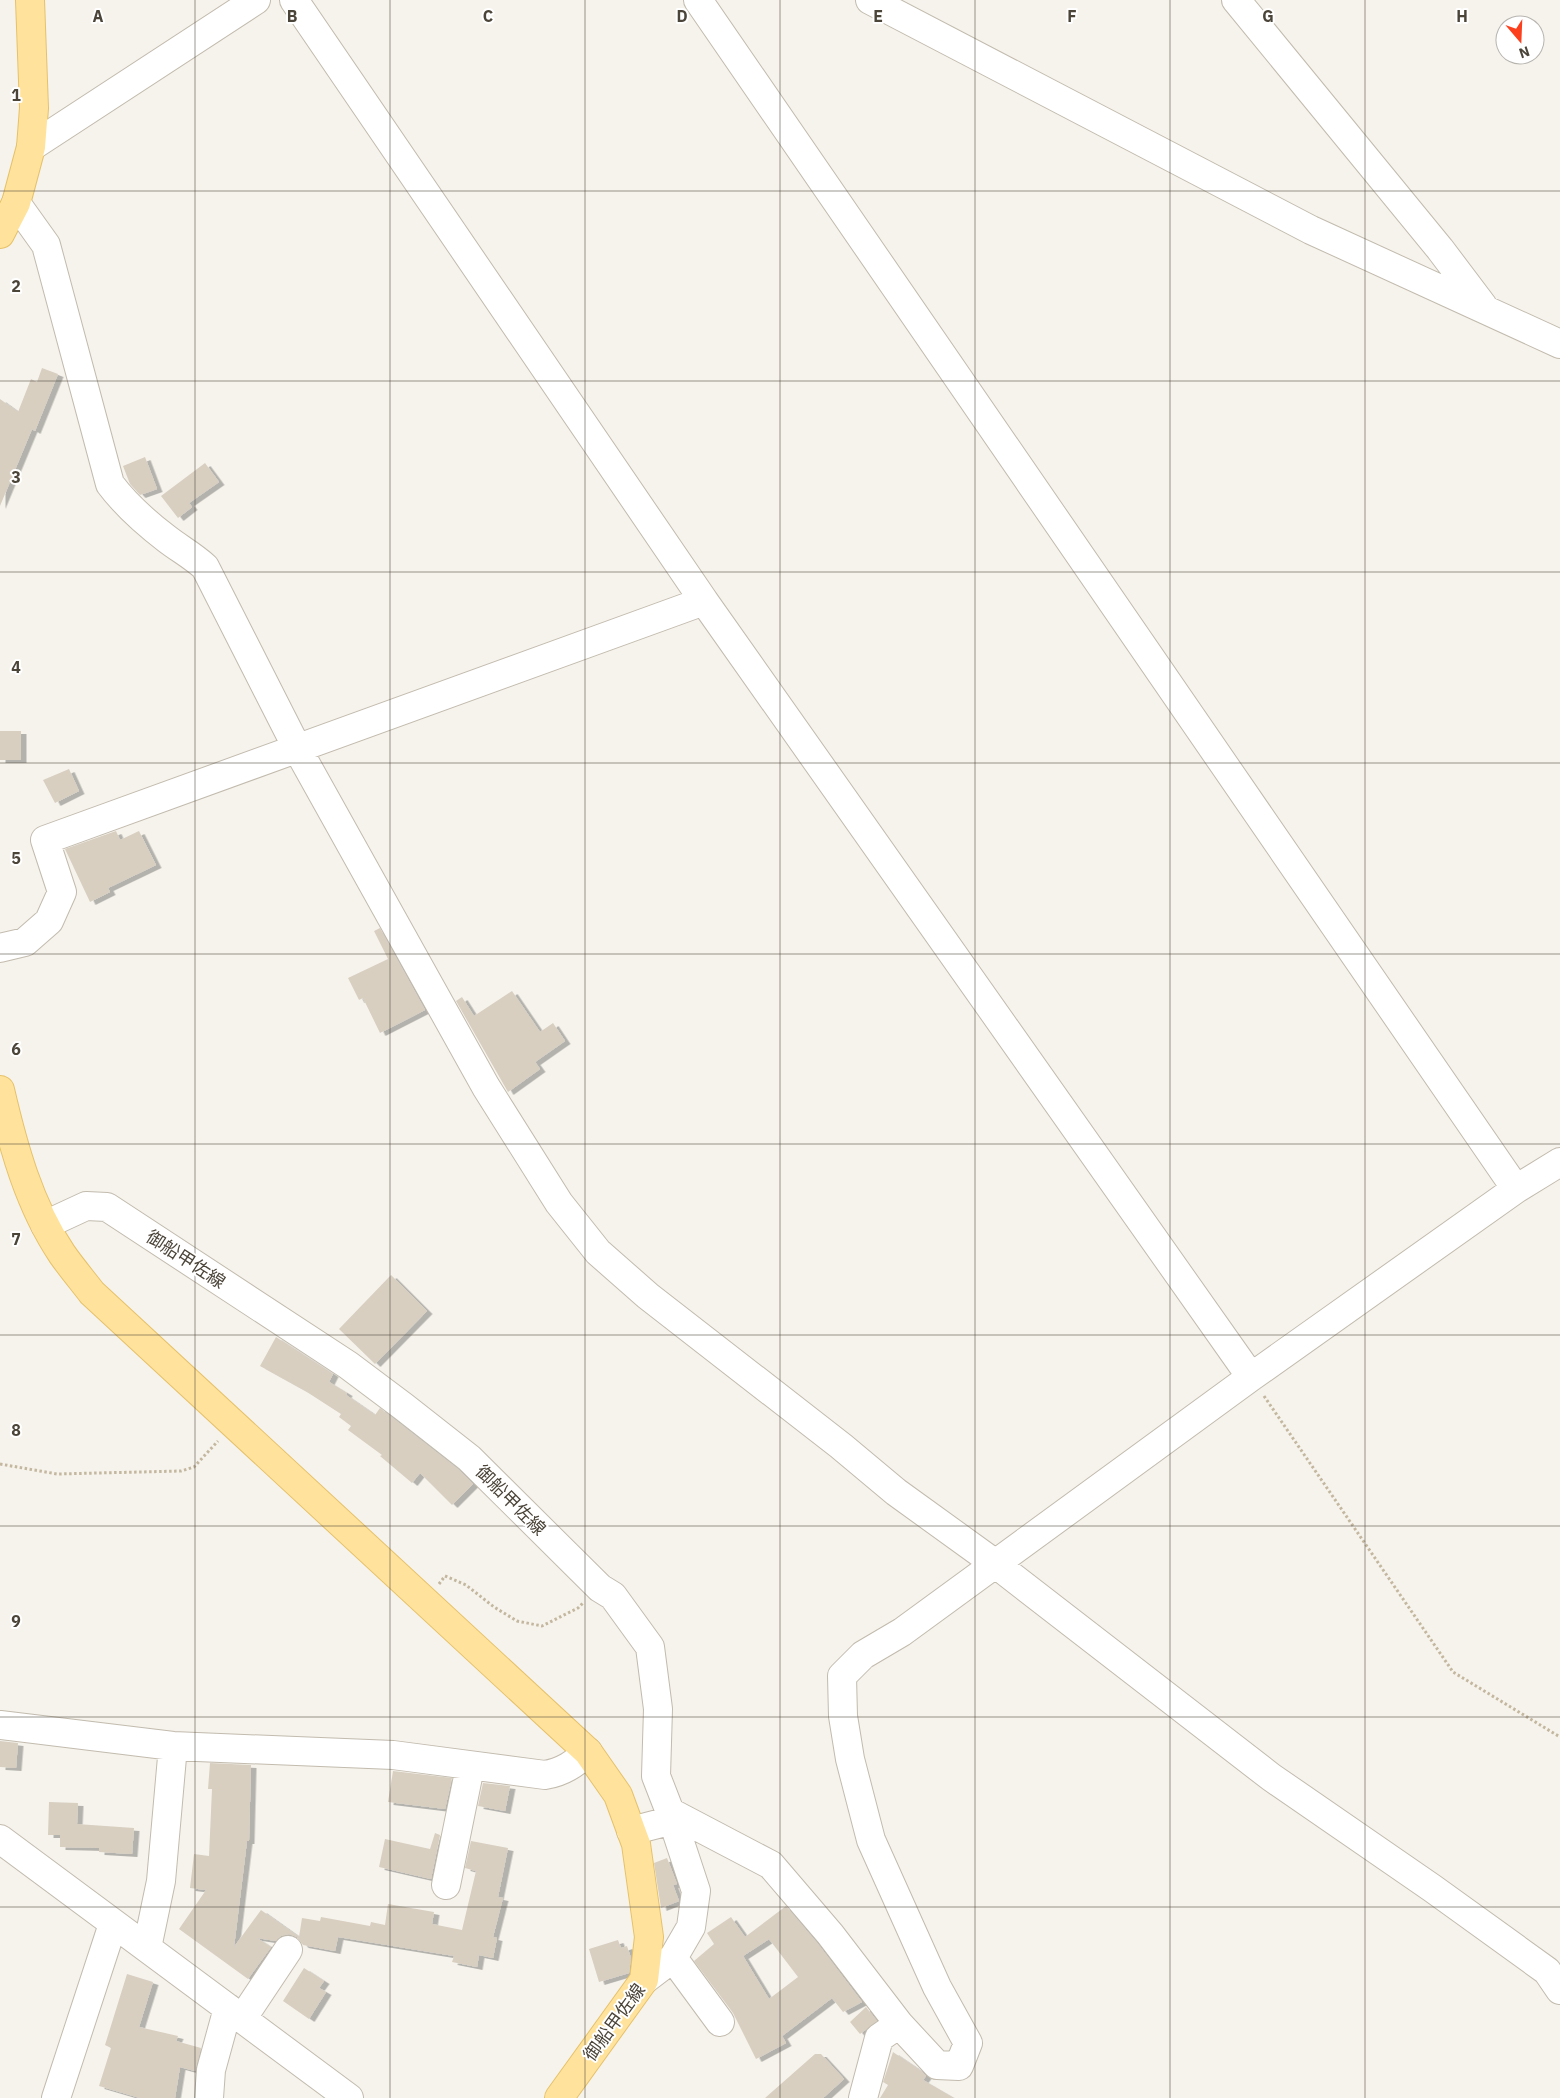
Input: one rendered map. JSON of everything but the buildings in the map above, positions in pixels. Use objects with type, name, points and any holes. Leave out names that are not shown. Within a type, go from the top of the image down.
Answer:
[{"type":"main road","points":[[0,234],[16,203],[31,148],[34,108],[30,0]]},
{"type":"main road","points":[[0,1090],[10,1133],[29,1189],[45,1225],[62,1254],[92,1293],[588,1752],[618,1795],[636,1844],[649,1937],[644,1980]]},
{"type":"main road","name":"御船甲佐線","points":[[559,2098],[644,1980]]},
{"type":"street","points":[[31,148],[256,0]]},
{"type":"street","points":[[294,0],[704,601],[1251,1377]]},
{"type":"street","points":[[698,0],[1516,1189]]},
{"type":"street","points":[[870,0],[1311,230],[1560,344]]},
{"type":"street","points":[[1236,0],[1440,249],[1485,309]]},
{"type":"street","points":[[16,203],[46,245],[110,484],[120,497],[166,538],[196,558],[205,567],[297,748],[486,1087],[559,1203],[598,1252],[648,1296],[841,1446],[896,1492],[996,1565],[1271,1777],[1432,1888],[1547,1971],[1560,1990]]},
{"type":"street","points":[[0,948],[24,942],[49,921],[62,892],[44,840],[704,601]]},
{"type":"street","points":[[631,1831],[672,1816],[771,1865],[830,1934],[899,2024],[937,2065],[959,2066],[968,2043],[937,1987],[871,1840],[850,1759],[843,1716],[842,1676],[863,1655],[902,1632],[996,1565],[1251,1377],[1516,1189],[1560,1162]]},
{"type":"street","name":"御船甲佐線","points":[[45,1225],[86,1206],[108,1207],[348,1365],[404,1407],[469,1458],[600,1588],[613,1596],[650,1647],[658,1709],[656,1776],[672,1816],[696,1891],[691,1927],[673,1958],[644,1980]]},
{"type":"street","points":[[0,1725],[173,1746],[392,1755],[470,1767],[545,1775],[560,1772],[572,1766],[588,1752]]},
{"type":"street","points":[[147,1948],[161,1881],[173,1746]]},
{"type":"street","points":[[446,1885],[470,1767]]},
{"type":"street","points":[[0,1839],[349,2098]]},
{"type":"street","points":[[56,2098],[113,1924]]},
{"type":"street","points":[[209,2098],[211,2070],[235,2014],[288,1950]]},
{"type":"street","points":[[673,1958],[720,2022]]},
{"type":"street","points":[[864,2098],[879,2038],[899,2024]]},
{"type":"path","points":[[1251,1377],[1453,1672],[1560,1737]]},
{"type":"path","points":[[0,1464],[56,1474],[181,1471],[194,1467],[234,1424]]},
{"type":"path","points":[[426,1602],[445,1576],[466,1586],[517,1621],[542,1626],[578,1608],[600,1588]]}]
